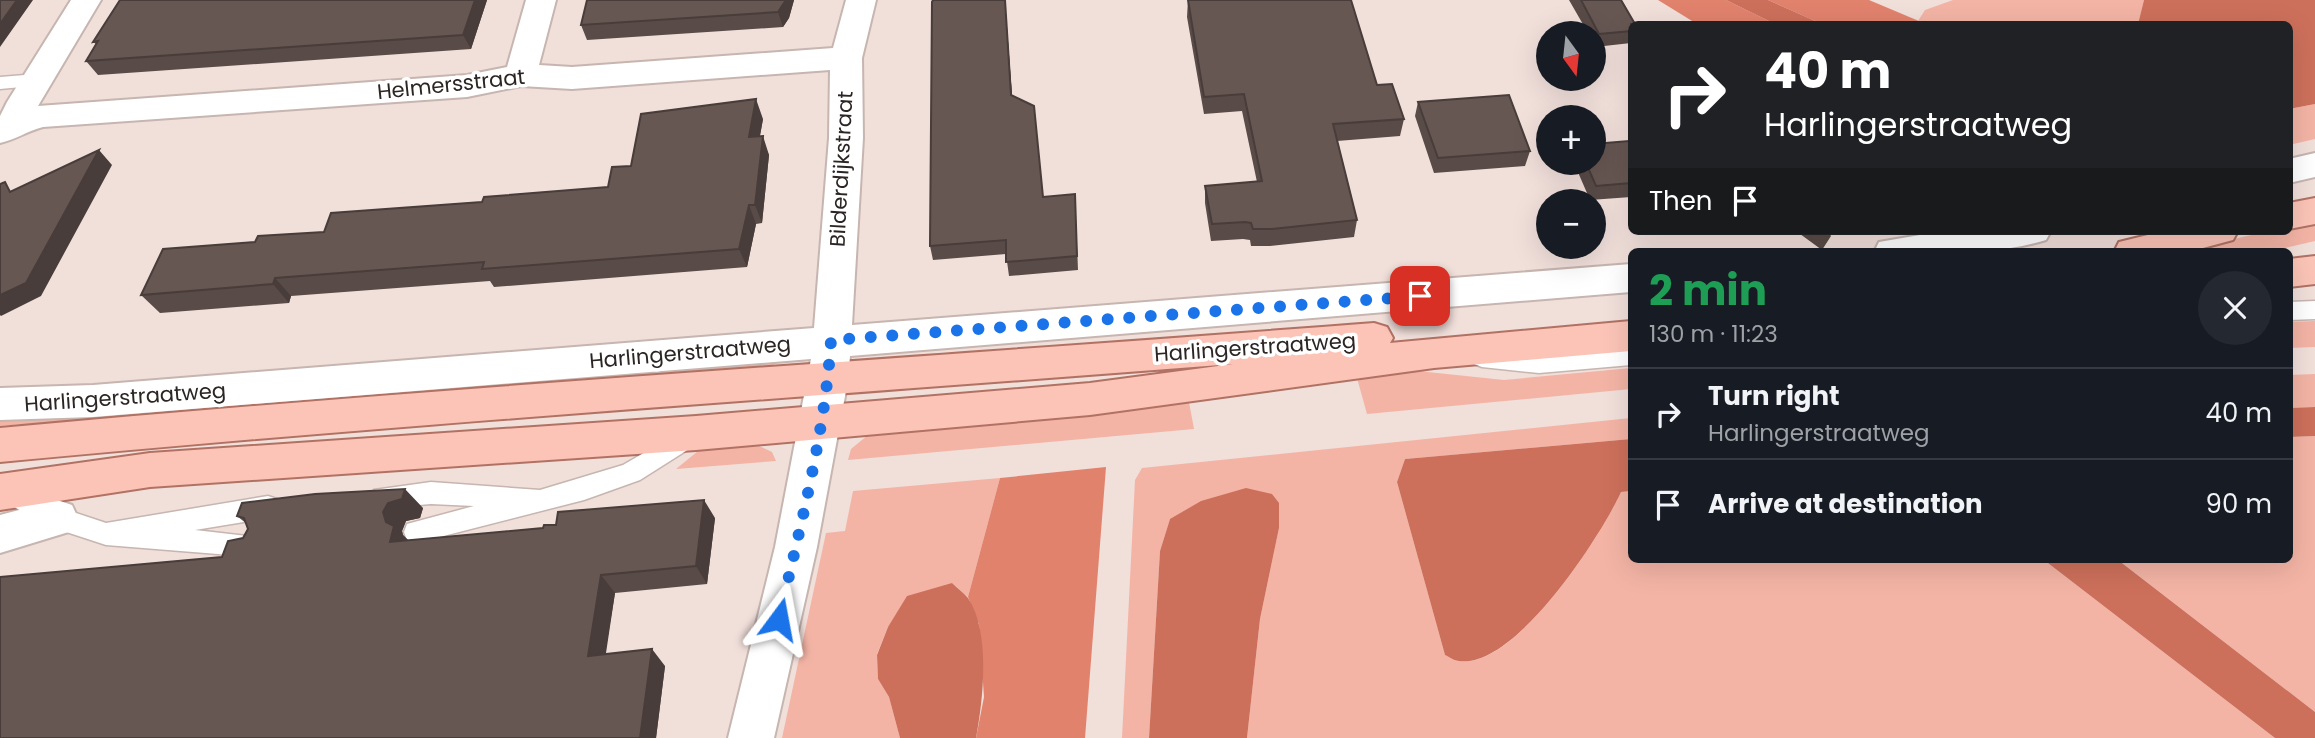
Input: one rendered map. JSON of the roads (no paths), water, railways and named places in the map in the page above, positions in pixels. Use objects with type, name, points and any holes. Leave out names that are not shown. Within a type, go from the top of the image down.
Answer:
[{"type":"main road","points":[[2293,215],[2315,211]]},
{"type":"main road","points":[[2149,248],[2203,235]]},
{"type":"main road","points":[[2293,273],[2315,270]]},
{"type":"main road","name":"Harlingerstraatweg","points":[[0,445],[299,417],[829,380],[1628,318]]},
{"type":"main road","name":"Harlingerstraatweg","points":[[4,492],[150,470],[696,433],[1090,399],[1434,353],[1628,337]]},
{"type":"street","points":[[7,128],[86,0]]},
{"type":"street","points":[[520,75],[541,0]]},
{"type":"street","name":"Bilderdijkstraat","points":[[751,738],[829,380],[846,138],[846,58],[861,0]]},
{"type":"street","name":"Helmersstraat","points":[[7,128],[43,116],[467,86],[520,75],[572,78],[846,58]]},
{"type":"street","points":[[2293,170],[2315,165]]},
{"type":"street","points":[[1919,248],[2006,235]]},
{"type":"street","name":"Harlingerstraatweg","points":[[0,404],[93,401],[1628,278]]},
{"type":"street","points":[[0,534],[57,518]]},
{"type":"lane","points":[[0,83],[37,80]]},
{"type":"lane","points":[[2293,311],[2315,310]]},
{"type":"lane","name":"Harlingerstraatweg","points":[[1434,353],[1539,364],[1628,356]]},
{"type":"lane","name":"Harlingerstraatweg","points":[[416,532],[631,473],[696,433]]},
{"type":"lane","name":"Harlingerstraatweg","points":[[4,492],[57,518],[106,534]]},
{"type":"lane","points":[[364,499],[431,493],[540,500]]},
{"type":"lane","points":[[106,534],[296,504]]},
{"type":"lane","points":[[106,534],[255,546]]}]
